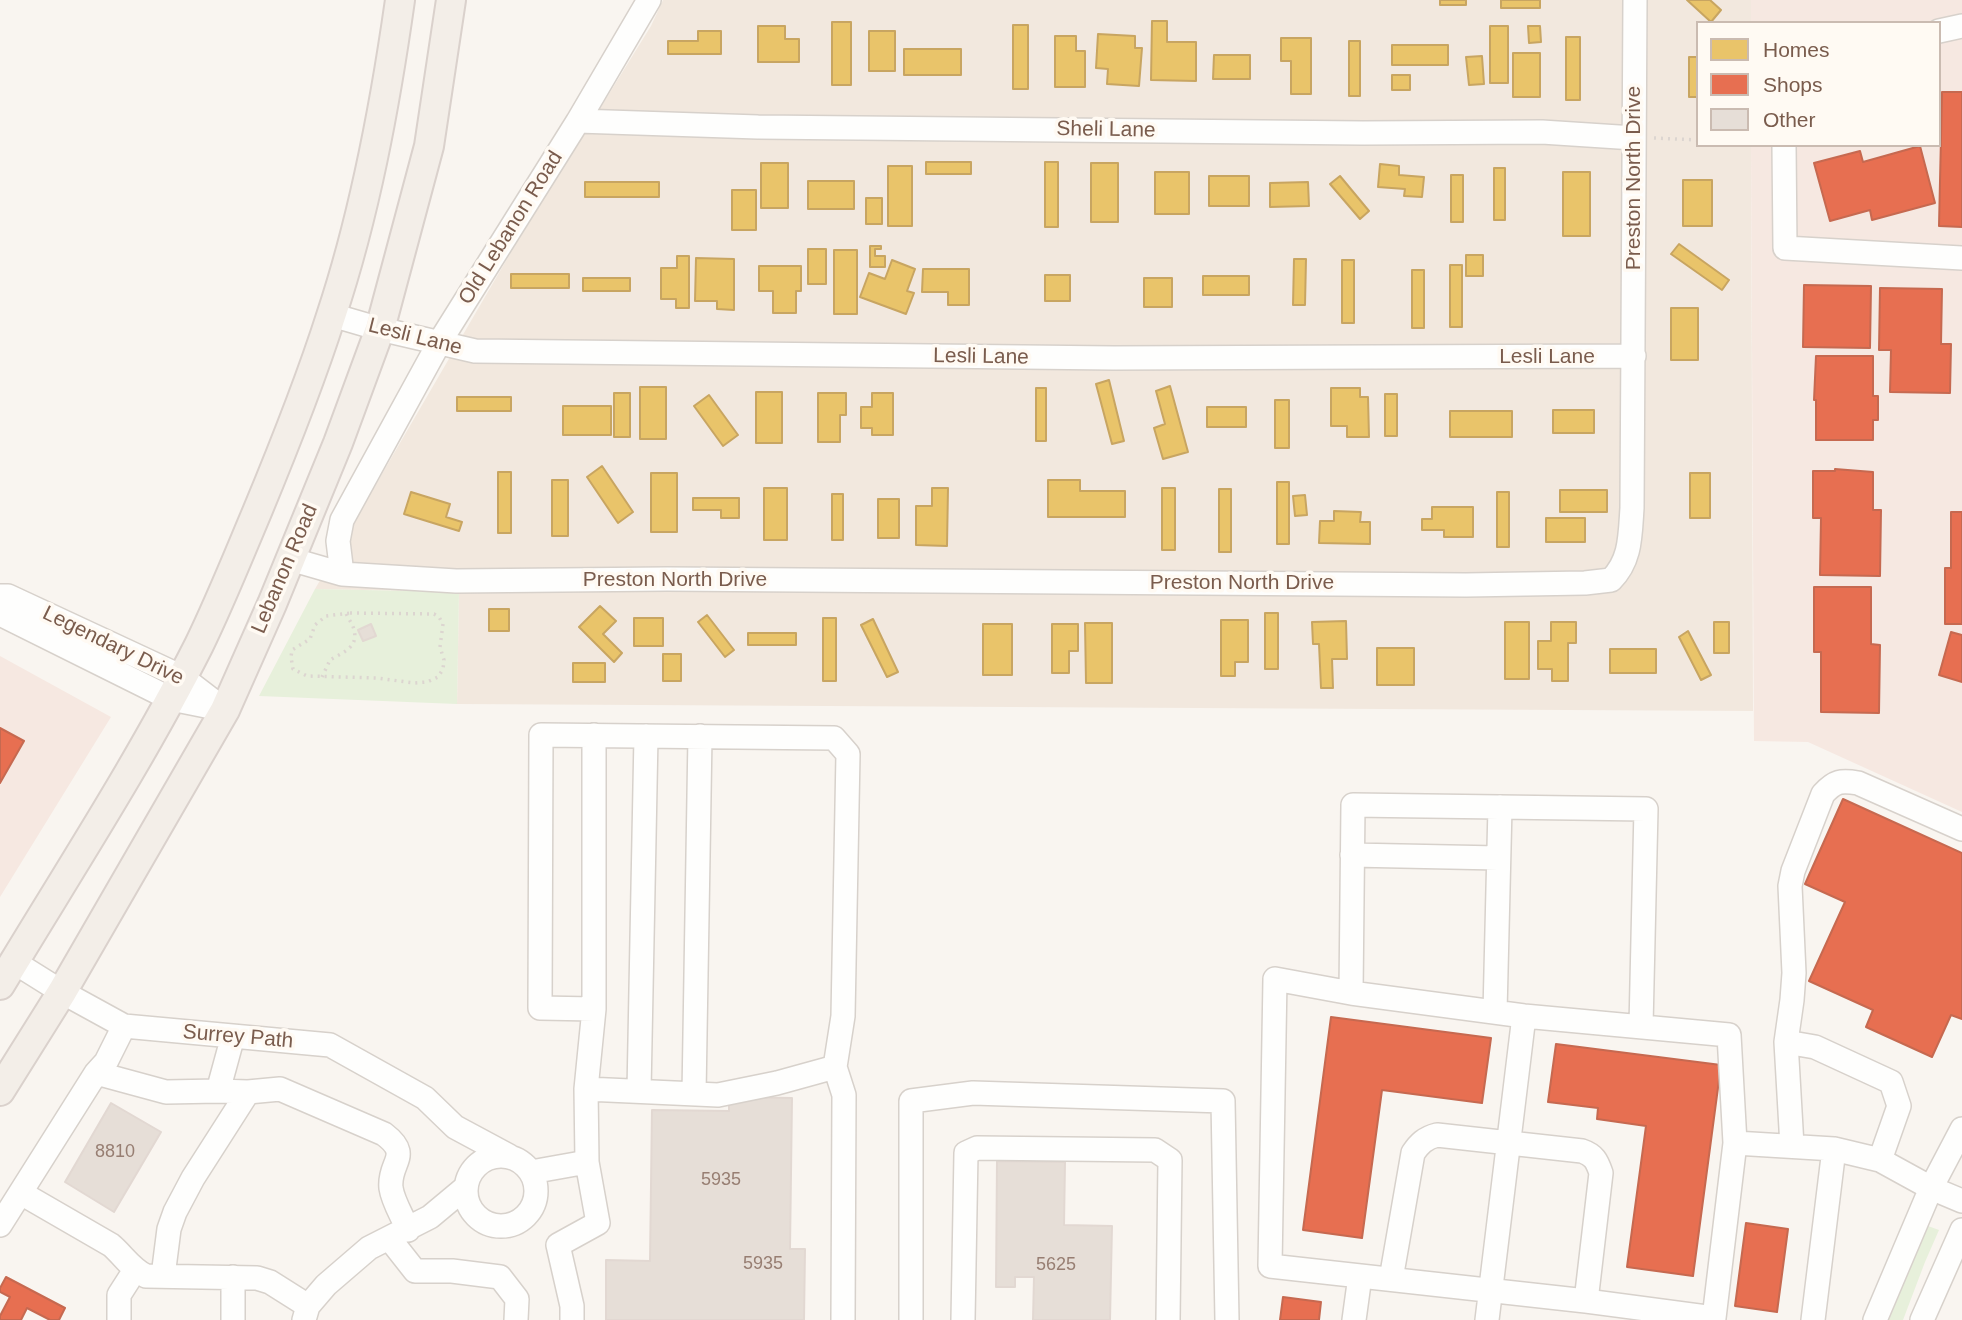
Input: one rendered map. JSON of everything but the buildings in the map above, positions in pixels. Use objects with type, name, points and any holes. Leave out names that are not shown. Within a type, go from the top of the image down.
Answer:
[{"type":"main road","points":[[7,973],[136,761],[177,688],[240,553],[292,428],[332,315],[368,180],[393,53],[400,0]]},
{"type":"main road","name":"Lebanon Road","points":[[0,1091],[62,992],[225,710],[338,443],[380,329],[429,146],[451,0]]},
{"type":"street","name":"Old Lebanon Road","points":[[342,574],[338,541],[342,520],[439,343],[578,121],[649,0]]},
{"type":"street","name":"Preston North Drive","points":[[290,559],[342,574],[456,581],[667,579],[1466,585],[1585,583],[1611,580],[1620,571],[1630,548],[1634,356],[1635,0]]},
{"type":"street","points":[[1941,31],[1962,26]]},
{"type":"street","name":"Sheli Lane","points":[[578,121],[785,127],[1363,133],[1542,132],[1634,138]]},
{"type":"street","points":[[1784,147],[1785,248],[1962,258]]},
{"type":"street","name":"Lesli Lane","points":[[332,315],[475,351],[1114,358],[1634,356]]},
{"type":"street","name":"Legendary Drive","points":[[0,596],[8,596],[177,688]]},
{"type":"street","name":"Legendary Drive","points":[[0,612],[14,621],[225,710]]},
{"type":"street","points":[[594,1009],[540,1008],[541,735],[834,738],[848,754],[843,1016],[835,1068],[844,1095],[843,1320]]},
{"type":"street","points":[[572,1320],[572,1306],[558,1245],[598,1223],[587,1162],[586,1088],[594,1009],[594,735]]},
{"type":"street","points":[[639,1091],[646,736]]},
{"type":"street","points":[[694,1094],[700,736]]},
{"type":"street","points":[[1792,1146],[1786,1042],[1794,974],[1790,886],[1823,794],[1831,785],[1839,782],[1858,783],[1962,829]]},
{"type":"street","points":[[1351,993],[1353,805],[1646,809],[1641,1026]]},
{"type":"street","points":[[1495,1012],[1500,807]]},
{"type":"street","points":[[1352,855],[1498,858]]},
{"type":"street","name":"Surrey Path","points":[[7,973],[62,992],[124,1026],[330,1045],[425,1098],[455,1127],[522,1162],[531,1172]]},
{"type":"street","points":[[1275,979],[1351,993],[1524,1016],[1641,1026],[1729,1035],[1735,1143],[1714,1318],[1270,1266],[1275,979]]},
{"type":"street","points":[[1487,1320],[1524,1016]]},
{"type":"street","points":[[124,1026],[106,1062],[96,1073],[8,1207],[111,1245],[135,1270],[146,1276],[257,1278],[270,1282],[306,1313],[326,1285],[369,1248],[430,1217],[470,1177],[481,1162],[494,1156],[509,1156]]},
{"type":"street","points":[[218,1091],[233,1036]]},
{"type":"street","points":[[1786,1042],[1815,1047],[1891,1082],[1899,1106],[1880,1160]]},
{"type":"street","points":[[586,1088],[718,1095],[835,1068]]},
{"type":"street","points":[[96,1073],[166,1092],[280,1089],[384,1134],[396,1143],[399,1154],[391,1189],[399,1234],[415,1271],[452,1271],[500,1277],[517,1299],[516,1320]]},
{"type":"street","points":[[163,1276],[169,1230],[175,1212],[193,1178],[248,1091]]},
{"type":"street","points":[[911,1320],[911,1101],[973,1093],[1223,1101],[1227,1320]]},
{"type":"street","name":"Surrey Path","points":[[455,1127],[470,1177],[469,1206],[479,1219]]},
{"type":"street","points":[[1874,1320],[1931,1188],[1962,1129]]},
{"type":"street","points":[[1391,1279],[1413,1153],[1420,1143],[1437,1135],[1582,1151],[1591,1154],[1601,1173],[1586,1301]]},
{"type":"street","points":[[1735,1143],[1833,1149],[1880,1160],[1931,1188],[1962,1201]]},
{"type":"street","points":[[963,1320],[966,1153],[977,1148],[990,1148],[1154,1150],[1170,1160],[1168,1320]]},
{"type":"street","points":[[1812,1320],[1833,1149]]},
{"type":"street","points":[[430,1217],[479,1219],[494,1226],[511,1226],[525,1218],[534,1204],[537,1188],[531,1172],[587,1162]]},
{"type":"street","points":[[1922,1320],[1962,1230]]},
{"type":"street","points":[[119,1320],[119,1295],[135,1270]]},
{"type":"street","points":[[1354,1320],[1360,1276]]},
{"type":"street","points":[[233,1277],[233,1320]]},
{"type":"path","points":[[1634,138],[1696,140]]},
{"type":"path","points":[[322,677],[330,660],[345,652],[353,643],[354,629],[346,614]]},
{"type":"path","points":[[434,614],[443,624],[440,647],[444,660],[443,669],[438,677],[427,682],[322,677],[307,677],[293,669],[291,657],[292,650],[310,639],[314,625],[326,616],[434,614]]},
{"type":"shaded area","points":[[663,0],[1751,0],[1751,21],[1696,21],[1696,147],[1751,147],[1753,711],[457,704],[459,592],[315,589],[514,247],[651,26]]},
{"type":"shaded area","points":[[1751,0],[1962,0],[1962,812],[1808,742],[1754,741],[1751,147],[1941,147],[1941,21],[1751,21]]},
{"type":"shaded area","points":[[0,656],[111,717],[0,897]]},
{"type":"green space","points":[[315,589],[459,592],[457,704],[259,696]]},
{"type":"green space","points":[[1925,1227],[1939,1230],[1903,1320],[1888,1320]]}]
